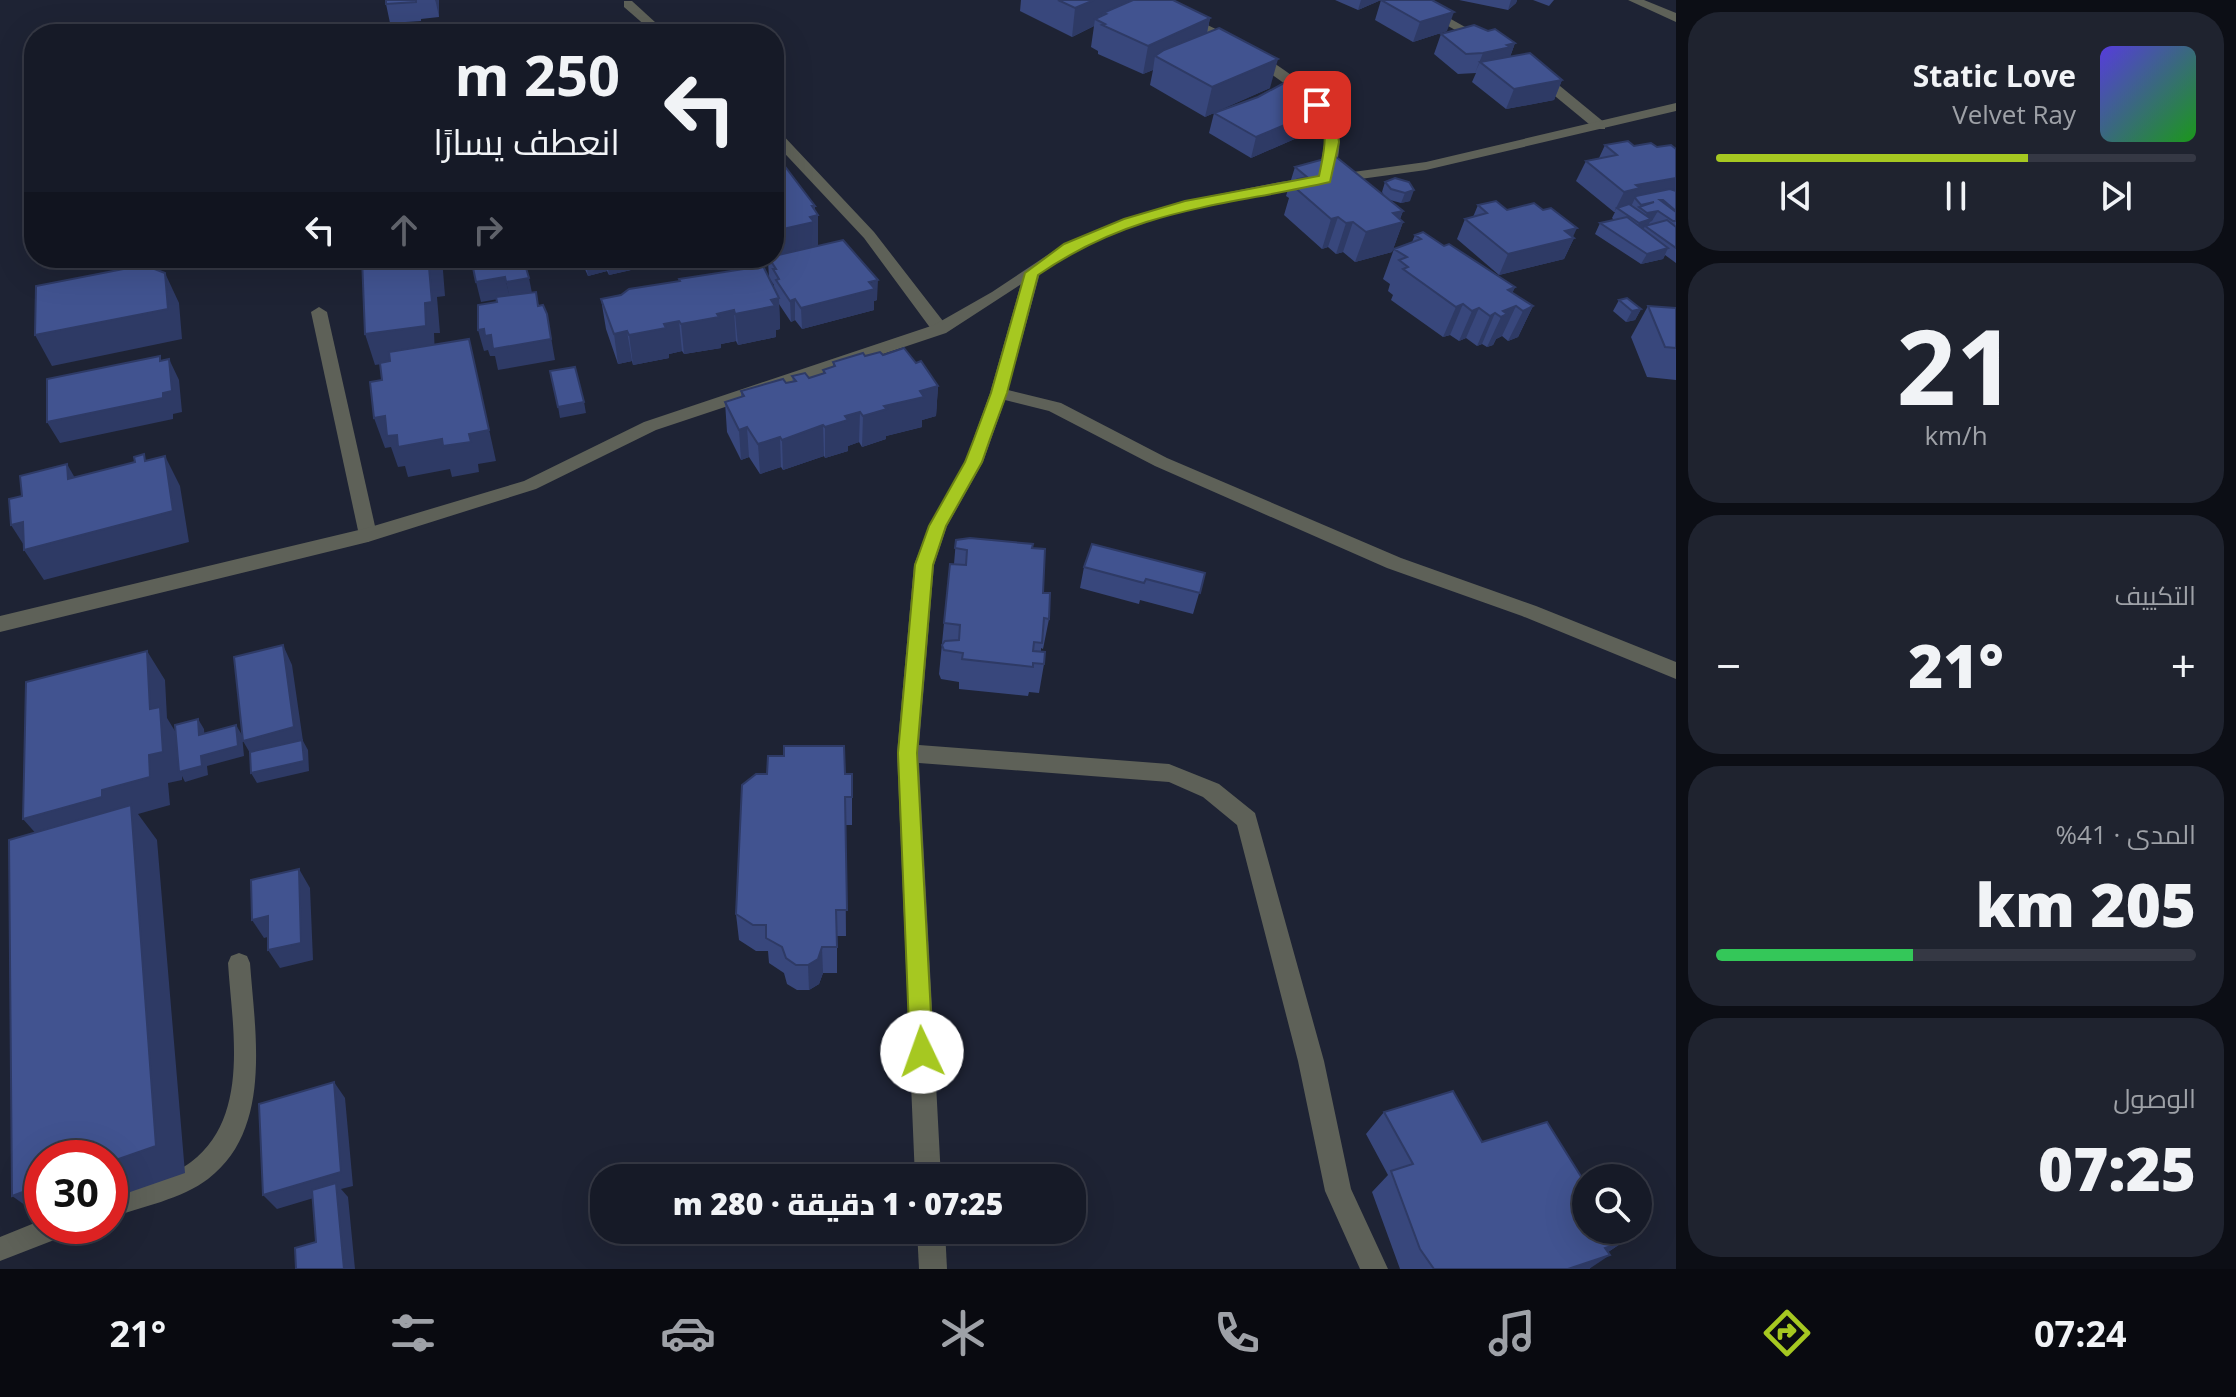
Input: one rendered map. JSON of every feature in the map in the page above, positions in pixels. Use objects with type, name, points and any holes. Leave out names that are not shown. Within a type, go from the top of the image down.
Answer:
[{"type":"street","points":[[1141,0],[1245,49],[1277,69],[1305,94],[1328,117],[1332,142],[1325,179]]},
{"type":"street","points":[[1408,0],[1496,48]]},
{"type":"street","points":[[1634,0],[1676,18]]},
{"type":"street","points":[[628,4],[651,24]]},
{"type":"street","points":[[1530,69],[1600,126]]},
{"type":"street","points":[[0,624],[368,535],[530,485],[650,426],[940,329],[1069,247],[1129,222],[1185,205],[1325,179],[1426,166],[1676,107]]},
{"type":"street","points":[[784,145],[869,235],[940,329]]},
{"type":"street","points":[[927,1164],[908,753],[924,565],[938,526],[974,462],[999,393],[1032,273]]},
{"type":"street","points":[[319,312],[368,535]]},
{"type":"street","points":[[999,393],[1055,407],[1161,462],[1394,563],[1529,611],[1676,671]]},
{"type":"street","points":[[908,753],[1169,773],[1202,783],[1227,800],[1247,820],[1311,1061],[1338,1191],[1374,1269]]},
{"type":"street","points":[[932,1244],[933,1269]]},
{"type":"lane","points":[[128,1199],[200,1171],[238,1121],[244,1096],[239,963]]},
{"type":"lane","points":[[0,1249],[24,1239]]},
{"type":"building","points":[[386,0],[416,0],[416,2],[386,4]]},
{"type":"building","points":[[1058,0],[1094,0],[1075,8]]},
{"type":"building","points":[[1133,0],[1173,0],[1210,18],[1148,46],[1095,19]]},
{"type":"building","points":[[1381,0],[1432,0],[1454,12],[1420,22]]},
{"type":"building","points":[[1474,25],[1488,31],[1495,29],[1515,43],[1507,45],[1511,47],[1466,54],[1441,34]]},
{"type":"building","points":[[1219,28],[1278,59],[1212,87],[1155,56],[1164,50]]},
{"type":"building","points":[[1530,53],[1562,80],[1514,89],[1480,62]]},
{"type":"building","points":[[1284,83],[1328,107],[1256,137],[1214,113],[1258,97]]},
{"type":"building","points":[[1628,141],[1634,146],[1651,143],[1657,147],[1671,145],[1676,149],[1676,178],[1636,185],[1640,188],[1624,192],[1586,161],[1617,155],[1605,145]]},
{"type":"building","points":[[1335,156],[1403,211],[1393,213],[1403,222],[1366,232],[1353,222],[1346,223],[1338,217],[1331,219],[1292,185],[1302,183],[1298,179],[1307,177],[1295,167]]},
{"type":"building","points":[[784,165],[815,206],[812,206],[818,215],[810,217],[814,222],[784,229]]},
{"type":"building","points":[[1395,178],[1409,182],[1414,190],[1405,193],[1391,189],[1385,182]]},
{"type":"building","points":[[1670,189],[1676,191],[1676,211],[1660,200],[1676,212],[1676,221],[1658,211],[1647,213],[1639,207],[1654,202],[1641,205],[1635,198],[1636,196]]},
{"type":"building","points":[[1496,201],[1507,210],[1534,203],[1543,210],[1551,208],[1577,228],[1565,231],[1574,238],[1508,254],[1465,219],[1487,213],[1478,205]]},
{"type":"building","points":[[1629,204],[1651,219],[1639,223],[1617,208]]},
{"type":"building","points":[[1627,217],[1668,248],[1647,254],[1600,223]]},
{"type":"building","points":[[1667,220],[1676,227],[1676,248],[1645,226]]},
{"type":"building","points":[[1423,232],[1444,246],[1449,244],[1515,287],[1508,290],[1533,306],[1523,311],[1516,306],[1503,311],[1507,314],[1501,317],[1495,313],[1490,316],[1479,308],[1472,311],[1463,304],[1456,307],[1403,269],[1408,267],[1399,260],[1407,257],[1394,249],[1421,239],[1415,235]]},
{"type":"building","points":[[843,240],[878,280],[869,282],[875,289],[801,308],[795,299],[790,301],[776,280],[779,279],[773,269],[784,268],[784,254]]},
{"type":"building","points":[[129,268],[152,268],[165,273],[168,309],[35,335],[36,286]]},
{"type":"building","points":[[362,268],[429,268],[432,302],[425,303],[426,326],[365,334]]},
{"type":"building","points":[[473,268],[526,268],[529,278],[506,282],[505,277],[476,282]]},
{"type":"building","points":[[764,268],[779,298],[771,300],[775,306],[735,314],[734,310],[717,314],[719,317],[664,324],[666,328],[629,335],[627,331],[614,334],[601,299],[621,295],[629,289]]},
{"type":"building","points":[[536,292],[538,306],[543,305],[547,314],[551,339],[493,349],[491,335],[485,336],[484,329],[478,330],[478,305],[497,302],[496,297]]},
{"type":"building","points":[[1627,298],[1641,309],[1632,311],[1619,300]]},
{"type":"building","points":[[1648,306],[1676,308],[1676,348],[1665,347]]},
{"type":"building","points":[[469,339],[489,430],[469,434],[471,442],[443,446],[442,439],[398,447],[397,435],[387,436],[385,416],[374,418],[370,382],[382,380],[380,363],[390,361],[389,352]]},
{"type":"building","points":[[904,348],[916,363],[921,361],[938,386],[920,391],[924,397],[884,406],[887,409],[863,416],[860,412],[845,416],[848,420],[758,444],[747,427],[739,430],[725,402],[744,396],[741,391],[783,379],[786,383],[796,381],[792,376],[805,373],[809,378],[825,373],[823,370],[835,366],[833,362],[863,353],[865,356],[880,352],[883,355]]},
{"type":"building","points":[[160,356],[160,361],[169,359],[172,391],[163,393],[163,398],[47,422],[47,379]]},
{"type":"building","points":[[575,367],[584,402],[558,407],[550,371]]},
{"type":"building","points":[[144,454],[145,461],[165,456],[173,511],[24,550],[23,522],[11,525],[9,499],[22,496],[20,476],[67,464],[68,479],[135,462],[134,457]]},
{"type":"building","points":[[970,538],[1033,544],[1032,548],[1045,549],[1043,593],[1050,593],[1049,619],[1044,618],[1042,643],[1034,642],[1033,651],[1045,652],[1044,664],[1033,663],[1033,667],[962,659],[963,653],[944,650],[942,645],[945,641],[959,640],[960,625],[944,623],[950,564],[966,565],[967,550],[955,548],[956,540]]},
{"type":"building","points":[[1092,544],[1205,573],[1200,593],[1146,579],[1144,583],[1084,567]]},
{"type":"building","points":[[283,645],[294,727],[243,741],[234,657]]},
{"type":"building","points":[[147,651],[150,709],[160,707],[163,752],[149,755],[150,777],[102,790],[102,797],[23,819],[26,682]]},
{"type":"building","points":[[198,719],[199,735],[236,725],[238,746],[201,756],[202,766],[179,772],[175,725]]},
{"type":"building","points":[[302,740],[304,761],[251,773],[250,752]]},
{"type":"building","points":[[784,746],[844,746],[845,774],[852,774],[852,797],[845,797],[847,910],[836,910],[837,947],[822,947],[818,959],[808,965],[796,965],[786,958],[782,947],[766,938],[766,925],[753,925],[736,914],[742,785],[756,774],[767,774],[768,756],[784,756]]},
{"type":"building","points":[[131,805],[156,1146],[128,1156],[128,1140],[24,1140],[24,1192],[12,1196],[9,840]]},
{"type":"building","points":[[299,869],[301,943],[268,950],[268,916],[252,920],[251,880]]},
{"type":"building","points":[[334,1082],[341,1172],[263,1195],[259,1104]]},
{"type":"building","points":[[1453,1091],[1482,1142],[1547,1122],[1573,1164],[1572,1244],[1617,1244],[1605,1248],[1610,1255],[1568,1269],[1434,1269],[1420,1249],[1391,1171],[1413,1164],[1384,1112]]},
{"type":"building","points":[[336,1183],[344,1269],[296,1269],[295,1248],[316,1242],[312,1190]]},
{"type":"route","points":[[922,1052],[908,753],[924,565],[938,526],[974,462],[999,393],[1032,273],[1069,247],[1129,222],[1185,205],[1325,179],[1332,142],[1328,117],[1317,105]]}]
